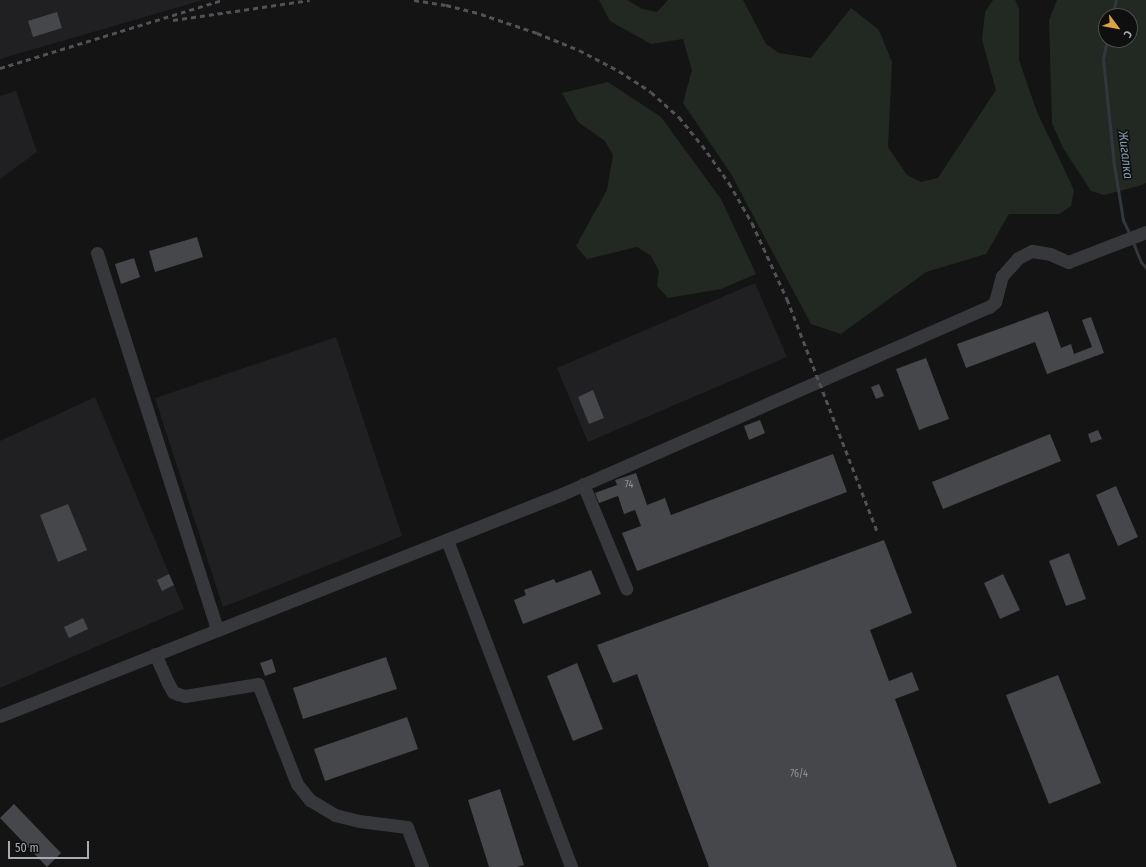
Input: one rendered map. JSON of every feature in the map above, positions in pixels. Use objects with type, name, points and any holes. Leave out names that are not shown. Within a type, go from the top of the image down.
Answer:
[{"type":"street","points":[[0,716],[447,540],[583,484],[989,307],[995,302],[1002,276],[1018,258],[1032,251],[1050,254],[1068,262],[1146,232]]},
{"type":"street","points":[[97,253],[217,630]]},
{"type":"street","points":[[583,484],[626,588]]},
{"type":"street","points":[[447,540],[571,867]]},
{"type":"street","points":[[155,654],[172,692],[178,694],[185,696],[258,684],[297,784],[310,800],[335,815],[359,821],[407,827],[422,867]]},
{"type":"shaded area","points":[[0,0],[203,0],[0,59]]},
{"type":"shaded area","points":[[599,0],[627,0],[642,9],[657,12],[668,0],[743,0],[766,44],[779,53],[811,58],[851,8],[879,30],[892,62],[888,147],[907,175],[921,182],[938,178],[996,90],[982,40],[985,12],[993,0],[1015,0],[1019,8],[1019,60],[1037,112],[1074,190],[1071,206],[1059,214],[1009,214],[986,254],[926,272],[841,334],[811,324],[731,174],[683,103],[692,70],[683,39],[651,44],[610,21]]},
{"type":"shaded area","points":[[1057,0],[1146,0],[1146,183],[1104,195],[1091,191],[1063,148],[1052,123],[1049,20]]},
{"type":"shaded area","points":[[608,82],[661,117],[721,199],[756,274],[721,289],[668,298],[657,286],[659,271],[651,256],[637,247],[587,259],[576,246],[607,190],[613,155],[605,141],[578,122],[562,93]]},
{"type":"shaded area","points":[[16,91],[37,152],[0,179],[0,96]]},
{"type":"shaded area","points":[[755,283],[787,357],[588,442],[557,368]]},
{"type":"shaded area","points":[[336,337],[402,536],[223,607],[155,398]]},
{"type":"shaded area","points":[[95,397],[184,609],[0,688],[0,441]]},
{"type":"building","points":[[57,12],[62,28],[33,37],[28,21]]},
{"type":"building","points":[[197,237],[203,257],[155,272],[149,251]]},
{"type":"building","points":[[134,258],[140,277],[121,284],[115,264]]},
{"type":"building","points":[[1048,311],[1061,348],[1071,344],[1074,354],[1092,347],[1082,320],[1091,317],[1104,353],[1047,374],[1035,342],[966,368],[957,344]]},
{"type":"building","points":[[926,358],[949,419],[919,430],[896,369]]},
{"type":"building","points":[[879,384],[884,396],[876,399],[871,387]]},
{"type":"building","points":[[593,390],[604,418],[589,424],[578,397]]},
{"type":"building","points":[[760,420],[765,433],[749,440],[744,426]]},
{"type":"building","points":[[1098,430],[1102,439],[1091,443],[1088,434]]},
{"type":"building","points":[[1050,434],[1061,461],[943,509],[932,482]]},
{"type":"building","points":[[833,454],[847,492],[637,571],[622,533],[641,526],[635,510],[624,514],[618,496],[599,503],[595,493],[617,485],[615,480],[636,473],[647,505],[665,498],[671,515]]},
{"type":"building","points":[[1116,486],[1138,537],[1118,546],[1096,495]]},
{"type":"building","points":[[68,504],[87,550],[58,562],[40,515]]},
{"type":"building","points":[[884,540],[912,613],[870,630],[889,681],[912,672],[919,690],[895,699],[957,867],[709,867],[637,674],[613,683],[597,645]]},
{"type":"building","points":[[1069,553],[1086,599],[1066,606],[1049,561]]},
{"type":"building","points":[[591,570],[601,594],[523,624],[514,600],[526,595],[524,590],[554,579],[556,583]]},
{"type":"building","points":[[169,574],[174,585],[162,591],[157,580]]},
{"type":"building","points":[[1003,574],[1020,610],[1000,619],[984,583]]},
{"type":"building","points":[[83,618],[88,629],[69,638],[64,627]]},
{"type":"building","points":[[386,657],[397,689],[303,719],[293,688]]},
{"type":"building","points":[[272,659],[276,672],[265,676],[260,663]]},
{"type":"building","points":[[577,663],[603,729],[573,741],[547,676]]},
{"type":"building","points":[[1058,675],[1101,783],[1049,804],[1006,695]]},
{"type":"building","points":[[407,717],[418,749],[325,781],[314,749]]},
{"type":"building","points":[[500,789],[524,865],[517,867],[489,867],[468,800]]},
{"type":"building","points":[[14,804],[61,853],[47,867],[0,818]]},
{"type":"waterway","name":"Жигалка","points":[[1114,8],[1116,0]]},
{"type":"waterway","name":"Жигалка","points":[[1105,48],[1103,59],[1114,165],[1123,220],[1130,235]]},
{"type":"waterway","name":"Жигалка","points":[[1132,240],[1141,262],[1146,268]]},
{"type":"railway","points":[[0,68],[222,0]]},
{"type":"railway","points":[[173,20],[310,0]]},
{"type":"railway","points":[[414,0],[446,5],[481,14],[537,33],[579,50],[619,71],[651,92],[679,117],[702,145],[729,183],[752,223],[787,299],[877,531]]}]
